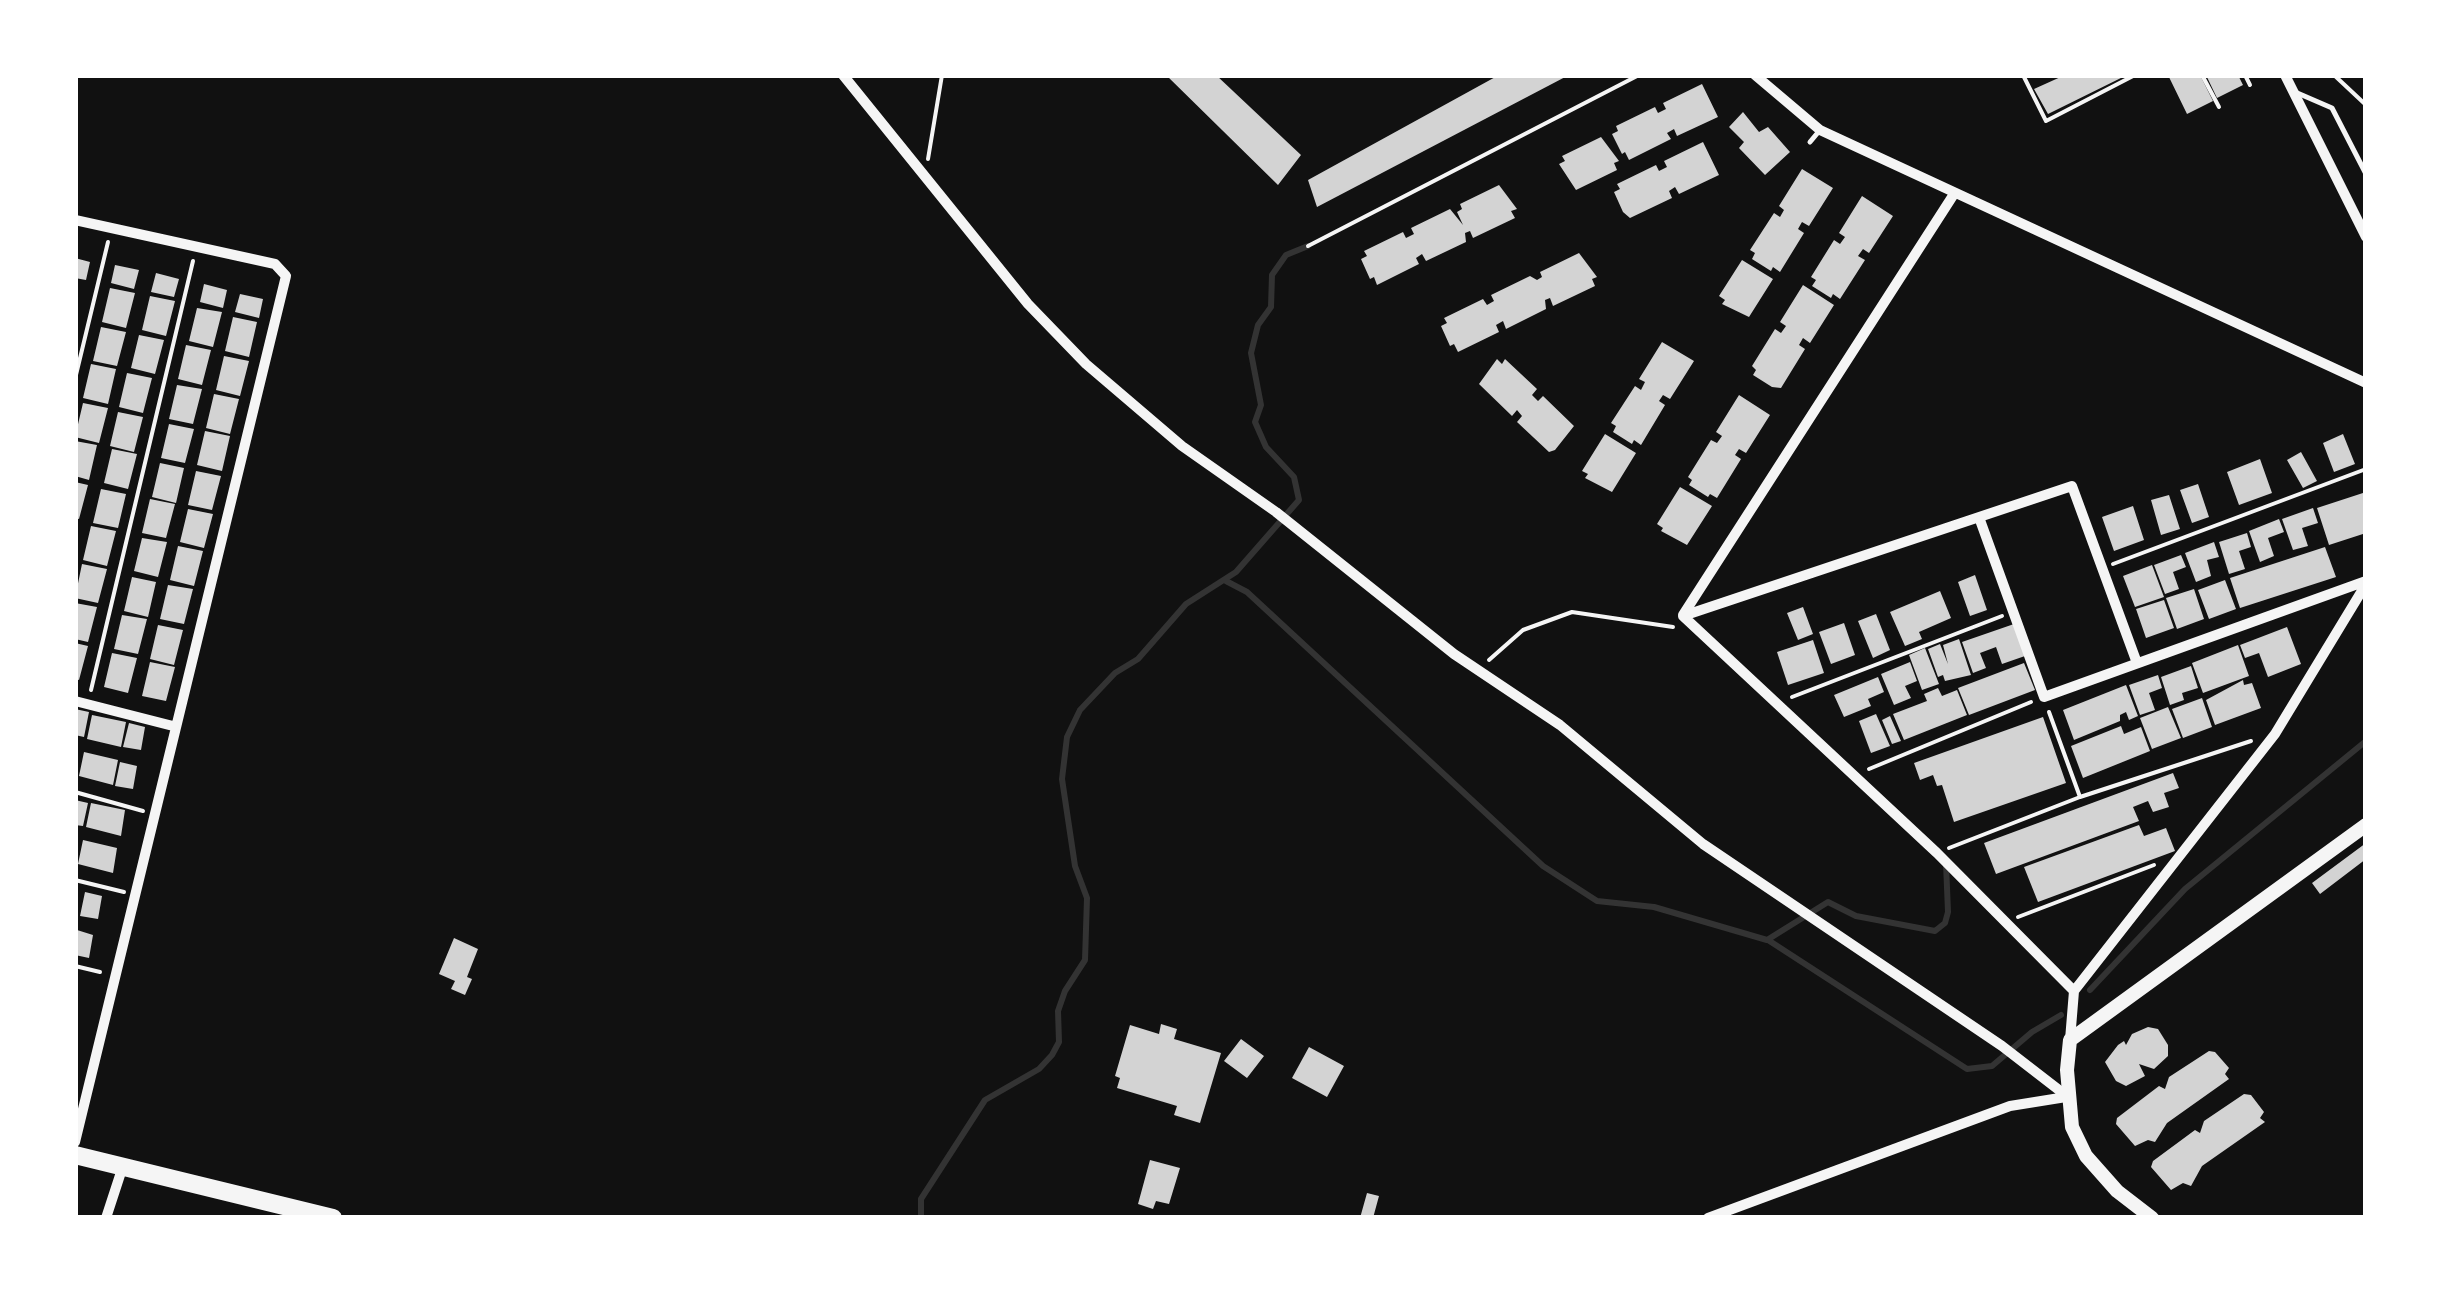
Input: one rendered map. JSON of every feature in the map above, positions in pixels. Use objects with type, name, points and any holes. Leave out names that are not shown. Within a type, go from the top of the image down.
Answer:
[{"type":"main road","points":[[75,1155],[333,1218]]},
{"type":"street","points":[[843,75],[1028,304],[1086,364],[1182,446],[1276,512],[1482,672],[1560,725],[1703,844],[1811,921],[2002,1046],[2068,1097]]},
{"type":"street","points":[[1756,75],[1820,130],[2366,383]]},
{"type":"street","points":[[2284,75],[2366,238]]},
{"type":"street","points":[[1683,616],[1954,194]]},
{"type":"street","points":[[75,220],[275,264],[286,276],[173,726],[75,1142]]},
{"type":"street","points":[[1683,616],[1980,520],[2072,486],[2136,663]]},
{"type":"street","points":[[1980,520],[2044,697],[2366,582]]},
{"type":"street","points":[[2152,1218],[2117,1191],[2086,1156],[2072,1127],[2068,1097],[2074,991],[2275,734],[2366,582]]},
{"type":"street","points":[[1683,616],[1937,853],[2074,991]]},
{"type":"street","points":[[81,703],[173,726]]},
{"type":"street","points":[[2070,1040],[2366,824]]},
{"type":"street","points":[[1708,1218],[2010,1106],[2068,1097]]},
{"type":"street","points":[[106,1218],[123,1166]]},
{"type":"lane","points":[[2293,91],[2332,108],[2366,174]]},
{"type":"lane","points":[[1810,142],[1820,130]]},
{"type":"path","points":[[924,178],[942,75]]},
{"type":"path","points":[[1308,246],[1639,75]]},
{"type":"path","points":[[2023,75],[2046,121],[2135,75]]},
{"type":"path","points":[[2202,75],[2219,107]]},
{"type":"path","points":[[2245,75],[2250,85]]},
{"type":"path","points":[[2334,75],[2366,105]]},
{"type":"path","points":[[75,379],[112,228]]},
{"type":"path","points":[[81,703],[196,247]]},
{"type":"path","points":[[2100,568],[2366,470]]},
{"type":"path","points":[[1482,672],[1490,658],[1524,630],[1572,612],[1698,630]]},
{"type":"path","points":[[1779,702],[2012,612]]},
{"type":"path","points":[[1855,775],[2044,697],[2080,797]]},
{"type":"path","points":[[1937,853],[2080,797],[2275,734]]},
{"type":"path","points":[[75,792],[152,814]]},
{"type":"path","points":[[2006,922],[2182,854]]},
{"type":"path","points":[[75,880],[134,894]]},
{"type":"path","points":[[75,966],[114,976]]},
{"type":"building","points":[[1166,75],[1216,75],[1301,155],[1278,185]]},
{"type":"building","points":[[1499,75],[1569,75],[1317,207],[1308,180]]},
{"type":"building","points":[[2065,75],[2127,75],[2048,114],[2034,89]]},
{"type":"building","points":[[2168,75],[2200,75],[2213,101],[2187,114]]},
{"type":"building","points":[[2206,75],[2238,75],[2243,85],[2217,98]]},
{"type":"building","points":[[1702,84],[1718,117],[1677,136],[1674,129],[1667,133],[1671,139],[1629,160],[1625,152],[1622,154],[1612,134],[1618,131],[1616,126],[1655,107],[1658,113],[1666,109],[1663,103]]},
{"type":"building","points":[[1743,112],[1759,132],[1768,127],[1790,152],[1765,175],[1739,148],[1744,142],[1729,127]]},
{"type":"building","points":[[1601,137],[1619,161],[1614,163],[1617,170],[1576,190],[1559,164],[1565,161],[1562,156]]},
{"type":"building","points":[[1703,142],[1719,175],[1679,194],[1675,187],[1669,191],[1672,198],[1630,218],[1623,212],[1614,192],[1620,189],[1617,184],[1656,165],[1659,171],[1667,167],[1664,161]]},
{"type":"building","points":[[1802,169],[1833,188],[1809,226],[1802,222],[1798,229],[1804,233],[1780,272],[1773,267],[1771,271],[1752,259],[1755,253],[1750,250],[1774,213],[1780,217],[1784,210],[1779,206]]},
{"type":"building","points":[[1499,185],[1517,209],[1511,211],[1515,218],[1473,238],[1470,231],[1465,233],[1466,242],[1426,261],[1422,254],[1416,258],[1419,264],[1377,285],[1374,277],[1370,279],[1361,259],[1367,256],[1364,251],[1403,232],[1406,238],[1414,234],[1411,228],[1450,209],[1463,225],[1457,212],[1462,209],[1460,204]]},
{"type":"building","points":[[1862,196],[1893,216],[1869,253],[1863,249],[1858,256],[1865,260],[1840,299],[1833,294],[1831,298],[1812,286],[1816,280],[1811,277],[1834,240],[1840,244],[1845,237],[1839,233]]},
{"type":"building","points":[[1579,253],[1597,277],[1592,279],[1595,286],[1553,306],[1550,298],[1545,300],[1546,309],[1506,329],[1503,321],[1496,325],[1499,332],[1458,352],[1454,344],[1450,346],[1441,326],[1447,323],[1444,318],[1483,299],[1487,305],[1494,301],[1491,295],[1530,276],[1537,280],[1542,277],[1540,272]]},
{"type":"building","points":[[75,258],[90,262],[86,280],[75,278]]},
{"type":"building","points":[[1742,260],[1773,279],[1749,317],[1722,304],[1725,300],[1719,296]]},
{"type":"building","points":[[115,265],[139,270],[134,289],[111,283]]},
{"type":"building","points":[[156,273],[179,279],[174,297],[151,292]]},
{"type":"building","points":[[204,284],[227,290],[223,308],[200,302]]},
{"type":"building","points":[[1803,285],[1834,305],[1810,343],[1803,338],[1799,345],[1805,349],[1781,388],[1772,387],[1753,375],[1756,370],[1752,366],[1775,329],[1781,333],[1786,326],[1780,322]]},
{"type":"building","points":[[110,288],[135,293],[126,328],[102,322]]},
{"type":"building","points":[[240,294],[263,299],[259,318],[235,312]]},
{"type":"building","points":[[150,296],[175,301],[166,336],[142,330]]},
{"type":"building","points":[[197,308],[222,312],[213,347],[189,341]]},
{"type":"building","points":[[233,317],[257,322],[249,357],[225,351]]},
{"type":"building","points":[[101,327],[126,332],[117,366],[93,361]]},
{"type":"building","points":[[139,335],[164,340],[155,374],[131,368]]},
{"type":"building","points":[[1662,342],[1694,361],[1670,399],[1663,395],[1659,401],[1665,405],[1641,445],[1634,440],[1632,444],[1613,432],[1616,426],[1611,423],[1635,386],[1641,390],[1645,382],[1639,379]]},
{"type":"building","points":[[186,345],[211,350],[202,385],[178,379]]},
{"type":"building","points":[[224,356],[249,361],[240,396],[216,390]]},
{"type":"building","points":[[1497,359],[1502,364],[1505,359],[1537,389],[1532,395],[1538,401],[1543,396],[1574,426],[1555,450],[1549,452],[1517,422],[1522,416],[1517,410],[1512,416],[1479,384]]},
{"type":"building","points":[[91,364],[116,369],[108,404],[83,398]]},
{"type":"building","points":[[127,373],[152,378],[143,413],[119,407]]},
{"type":"building","points":[[177,385],[202,389],[193,424],[169,419]]},
{"type":"building","points":[[214,394],[239,399],[230,434],[206,428]]},
{"type":"building","points":[[1739,395],[1770,415],[1746,453],[1739,449],[1735,455],[1741,459],[1717,498],[1710,494],[1708,497],[1689,485],[1692,480],[1688,477],[1711,440],[1717,443],[1722,436],[1716,432]]},
{"type":"building","points":[[83,403],[108,408],[99,443],[75,437]]},
{"type":"building","points":[[118,412],[143,417],[134,452],[110,446]]},
{"type":"building","points":[[169,424],[194,429],[185,463],[161,458]]},
{"type":"building","points":[[205,431],[230,436],[222,471],[197,465]]},
{"type":"building","points":[[1605,434],[1636,453],[1612,492],[1585,478],[1588,474],[1582,471]]},
{"type":"building","points":[[2343,434],[2355,464],[2334,472],[2323,443]]},
{"type":"building","points":[[75,441],[97,445],[89,480],[75,476]]},
{"type":"building","points":[[112,449],[137,454],[128,489],[104,483]]},
{"type":"building","points":[[2301,452],[2317,481],[2303,488],[2287,460]]},
{"type":"building","points":[[2260,459],[2272,493],[2239,505],[2227,472]]},
{"type":"building","points":[[160,463],[184,468],[176,503],[152,497]]},
{"type":"building","points":[[196,471],[221,476],[212,510],[188,505]]},
{"type":"building","points":[[75,482],[88,485],[79,519],[75,518]]},
{"type":"building","points":[[2198,484],[2209,517],[2192,523],[2180,490]]},
{"type":"building","points":[[1680,487],[1712,506],[1687,545],[1661,531],[1663,528],[1657,524]]},
{"type":"building","points":[[101,489],[126,494],[118,528],[93,523]]},
{"type":"building","points":[[2366,492],[2366,533],[2329,545],[2317,508]]},
{"type":"building","points":[[2169,495],[2180,529],[2161,535],[2151,500]]},
{"type":"building","points":[[150,499],[175,504],[166,538],[142,533]]},
{"type":"building","points":[[2133,506],[2144,540],[2114,551],[2102,517]]},
{"type":"building","points":[[2313,508],[2318,523],[2302,528],[2308,546],[2293,550],[2282,519]]},
{"type":"building","points":[[188,509],[213,514],[204,548],[180,542]]},
{"type":"building","points":[[2279,519],[2284,532],[2268,538],[2274,556],[2260,562],[2249,531]]},
{"type":"building","points":[[91,526],[116,531],[107,566],[83,560]]},
{"type":"building","points":[[2247,533],[2251,547],[2239,551],[2245,569],[2229,574],[2219,542]]},
{"type":"building","points":[[142,538],[167,542],[158,577],[134,571]]},
{"type":"building","points":[[2214,542],[2219,557],[2207,560],[2211,576],[2196,582],[2185,553]]},
{"type":"building","points":[[178,546],[203,551],[194,586],[170,580]]},
{"type":"building","points":[[2325,547],[2336,577],[2240,608],[2230,578]]},
{"type":"building","points":[[2181,555],[2186,567],[2173,572],[2179,589],[2165,594],[2154,565]]},
{"type":"building","points":[[82,564],[107,569],[98,603],[75,598]]},
{"type":"building","points":[[2152,565],[2164,597],[2135,607],[2123,576]]},
{"type":"building","points":[[1975,575],[1987,610],[1970,616],[1958,582]]},
{"type":"building","points":[[132,577],[156,582],[148,617],[124,611]]},
{"type":"building","points":[[2225,580],[2236,609],[2209,619],[2198,590]]},
{"type":"building","points":[[168,585],[193,589],[184,624],[160,619]]},
{"type":"building","points":[[2194,589],[2204,619],[2177,629],[2166,598]]},
{"type":"building","points":[[1940,591],[1951,618],[1919,632],[1922,639],[1905,646],[1890,612]]},
{"type":"building","points":[[2164,600],[2174,628],[2146,638],[2136,609]]},
{"type":"building","points":[[75,603],[97,607],[88,642],[75,639]]},
{"type":"building","points":[[1803,607],[1813,634],[1798,640],[1787,613]]},
{"type":"building","points":[[1876,614],[1890,650],[1873,658],[1858,621]]},
{"type":"building","points":[[122,615],[147,619],[138,654],[114,649]]},
{"type":"building","points":[[1844,623],[1855,655],[1831,664],[1819,632]]},
{"type":"building","points":[[2014,624],[2025,656],[2002,664],[1996,647],[1980,653],[1986,668],[1973,673],[1962,642]]},
{"type":"building","points":[[158,625],[183,630],[174,665],[150,659]]},
{"type":"building","points":[[2287,627],[2301,664],[2268,677],[2259,653],[2245,658],[2240,645]]},
{"type":"building","points":[[1959,639],[1971,675],[1945,681],[1943,675],[1938,677],[1928,649],[1940,644],[1948,664],[1943,645]]},
{"type":"building","points":[[1813,640],[1824,673],[1788,685],[1777,652]]},
{"type":"building","points":[[75,643],[88,646],[79,680],[75,679]]},
{"type":"building","points":[[2238,645],[2249,676],[2203,693],[2192,663]]},
{"type":"building","points":[[1925,648],[1939,684],[1922,690],[1909,655]]},
{"type":"building","points":[[112,653],[137,658],[128,693],[104,687]]},
{"type":"building","points":[[150,662],[175,667],[166,701],[142,696]]},
{"type":"building","points":[[1910,662],[1917,681],[1905,686],[1911,698],[1894,705],[1881,674]]},
{"type":"building","points":[[2024,663],[2035,690],[1969,715],[1958,688]]},
{"type":"building","points":[[2191,666],[2198,688],[2182,693],[2184,700],[2170,705],[2161,677]]},
{"type":"building","points":[[2158,675],[2162,688],[2149,693],[2155,710],[2140,715],[2129,685]]},
{"type":"building","points":[[1878,677],[1884,692],[1868,699],[1871,706],[1844,717],[1834,695]]},
{"type":"building","points":[[2243,680],[2244,685],[2252,683],[2261,708],[2215,725],[2206,700]]},
{"type":"building","points":[[2126,685],[2138,716],[2129,720],[2126,712],[2120,715],[2120,721],[2074,740],[2063,710]]},
{"type":"building","points":[[1938,688],[1942,696],[1957,690],[1967,715],[1904,740],[1893,714],[1927,701],[1924,694]]},
{"type":"building","points":[[2202,698],[2212,727],[2183,738],[2172,709]]},
{"type":"building","points":[[2168,707],[2181,738],[2152,749],[2140,718]]},
{"type":"building","points":[[75,709],[89,712],[84,737],[75,735]]},
{"type":"building","points":[[1876,714],[1890,746],[1871,753],[1859,721]]},
{"type":"building","points":[[92,715],[126,722],[121,747],[87,739]]},
{"type":"building","points":[[1890,716],[1901,741],[1892,744],[1882,720]]},
{"type":"building","points":[[2043,717],[2066,783],[1954,822],[1942,785],[1937,786],[1933,775],[1920,780],[1914,763]]},
{"type":"building","points":[[129,723],[145,727],[141,750],[123,747]]},
{"type":"building","points":[[2121,726],[2124,734],[2141,727],[2150,751],[2083,778],[2071,746]]},
{"type":"building","points":[[84,752],[118,760],[113,785],[79,776]]},
{"type":"building","points":[[120,762],[137,766],[133,789],[115,786]]},
{"type":"building","points":[[2173,773],[2179,788],[2164,793],[2169,807],[2153,812],[2148,801],[2133,807],[2139,821],[1996,874],[1984,843]]},
{"type":"building","points":[[75,800],[88,803],[83,826],[75,825]]},
{"type":"building","points":[[91,803],[125,810],[121,836],[86,827]]},
{"type":"building","points":[[2139,825],[2144,836],[2166,828],[2175,851],[2038,902],[2024,867]]},
{"type":"building","points":[[83,840],[117,848],[113,873],[78,864]]},
{"type":"building","points":[[2366,843],[2366,859],[2320,894],[2312,883]]},
{"type":"building","points":[[85,892],[102,896],[98,919],[80,916]]},
{"type":"building","points":[[77,930],[93,935],[89,958],[75,955]]},
{"type":"building","points":[[454,938],[478,949],[465,995],[451,989],[455,981],[439,974]]},
{"type":"building","points":[[1161,1024],[1177,1029],[1174,1039],[1221,1053],[1200,1123],[1174,1115],[1177,1106],[1117,1088],[1120,1078],[1115,1076],[1130,1025],[1159,1034]]},
{"type":"building","points":[[2148,1027],[2158,1029],[2168,1045],[2168,1056],[2154,1069],[2139,1064],[2145,1076],[2126,1086],[2116,1081],[2105,1062],[2118,1045],[2124,1041],[2126,1045],[2132,1034]]},
{"type":"building","points":[[1241,1039],[1264,1056],[1247,1078],[1224,1061]]},
{"type":"building","points":[[1309,1047],[1344,1066],[1327,1097],[1292,1078]]},
{"type":"building","points":[[2209,1051],[2215,1052],[2229,1068],[2225,1074],[2229,1079],[2167,1123],[2155,1142],[2148,1140],[2135,1146],[2116,1124],[2117,1118],[2159,1086],[2165,1089],[2169,1077]]},
{"type":"building","points":[[2244,1094],[2251,1095],[2264,1112],[2260,1118],[2265,1122],[2202,1166],[2191,1186],[2183,1183],[2171,1190],[2151,1167],[2153,1161],[2195,1130],[2200,1133],[2204,1121]]},
{"type":"building","points":[[1150,1160],[1180,1168],[1169,1204],[1156,1201],[1153,1209],[1138,1204]]},
{"type":"building","points":[[1367,1193],[1379,1196],[1373,1218],[1360,1218]]},
{"type":"waterway","points":[[921,1218],[921,1199],[985,1100],[1039,1069],[1052,1055],[1059,1042],[1058,1011],[1065,991],[1085,960],[1087,898],[1075,866],[1062,779],[1067,737],[1080,710],[1115,673],[1138,659],[1186,604],[1236,572],[1299,500],[1294,477],[1266,447],[1255,422],[1261,405],[1251,353],[1258,325],[1271,307],[1272,275],[1286,255],[1308,246]]},
{"type":"waterway","points":[[1226,581],[1247,592],[1543,866],[1597,901],[1654,907],[1767,940],[1828,902],[1856,916],[1935,931],[1945,923],[1948,912],[1946,863]]},
{"type":"waterway","points":[[2090,990],[2185,889],[2366,741]]},
{"type":"waterway","points":[[1768,940],[1967,1069],[1992,1066],[2032,1032],[2061,1015]]}]
